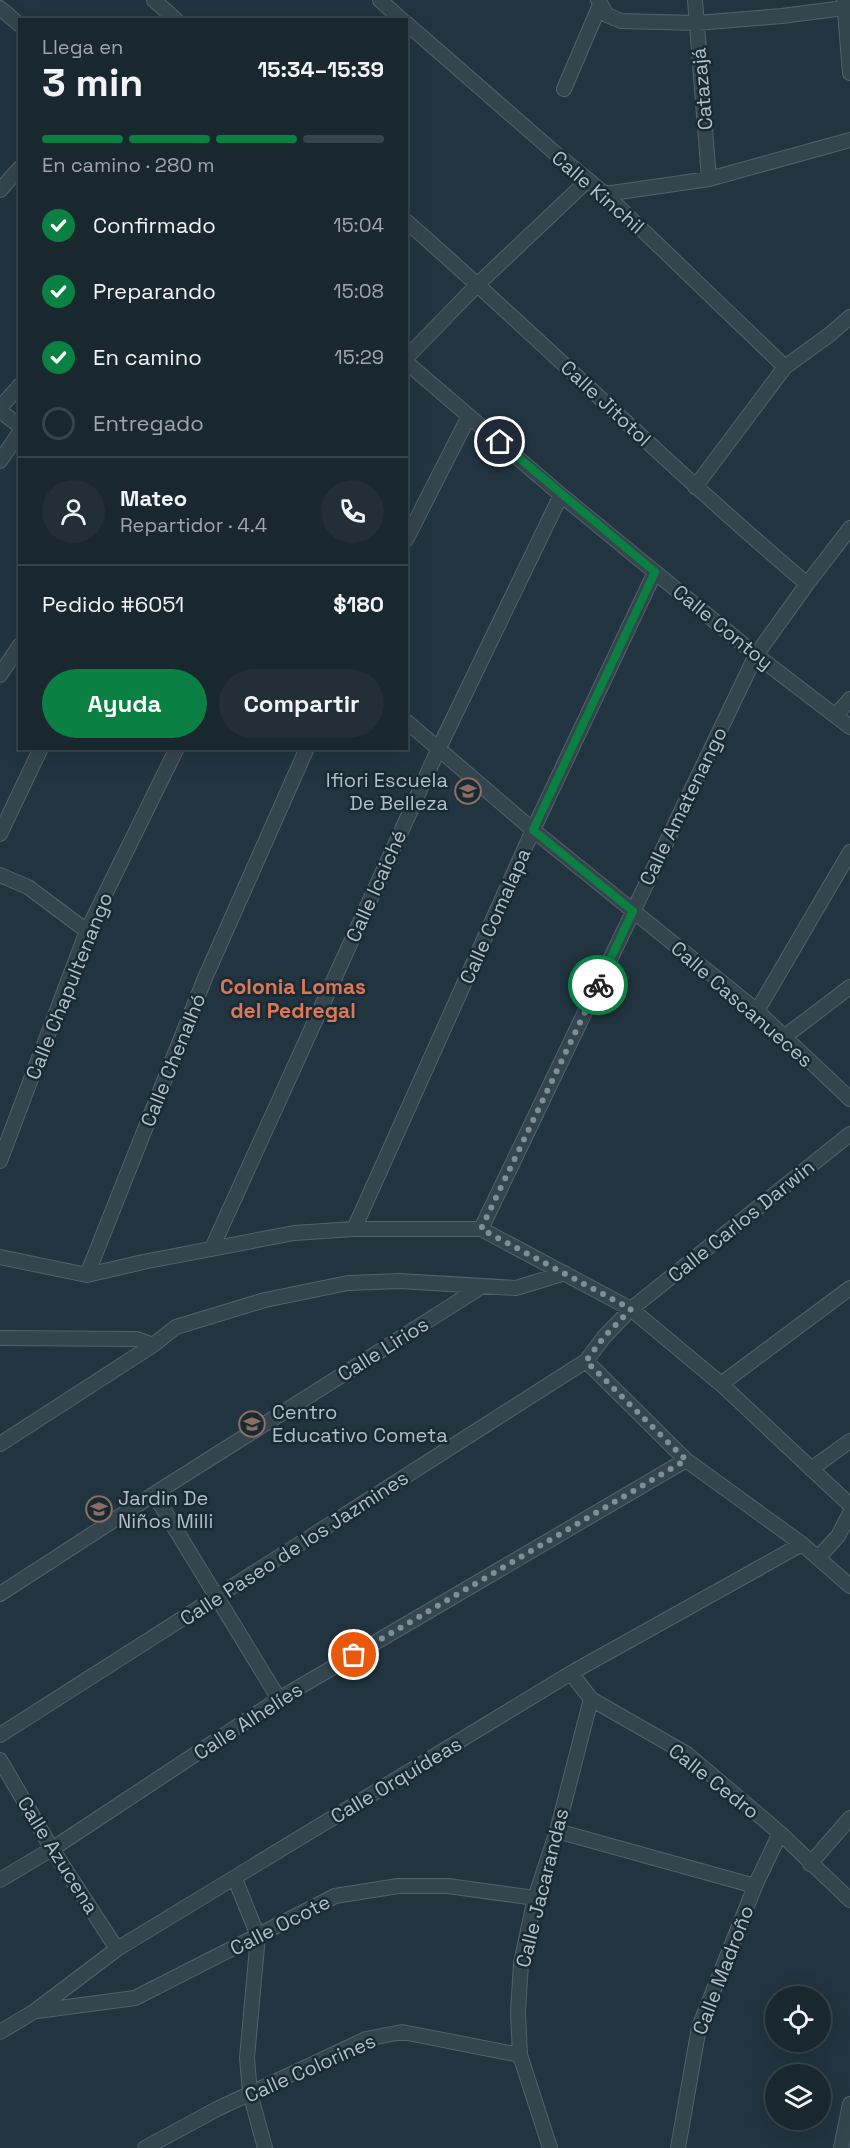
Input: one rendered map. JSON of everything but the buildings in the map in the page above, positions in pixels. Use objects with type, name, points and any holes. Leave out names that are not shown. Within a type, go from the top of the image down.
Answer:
[{"type":"street","points":[[154,0],[174,18]]},
{"type":"street","points":[[380,0],[400,18]]},
{"type":"street","name":"Catazajá","points":[[695,0],[709,179]]},
{"type":"street","points":[[599,2],[607,15],[621,21],[697,23],[782,16],[846,6],[850,73]]},
{"type":"street","points":[[564,89],[599,2]]},
{"type":"street","points":[[0,8],[18,24]]},
{"type":"street","name":"Calle Kinchil","points":[[408,25],[604,194],[785,367]]},
{"type":"street","points":[[604,194],[709,179],[850,140]]},
{"type":"street","points":[[0,190],[18,170]]},
{"type":"street","points":[[408,358],[478,284],[587,181]]},
{"type":"street","name":"Calle Jitotol","points":[[408,223],[478,284],[695,487],[807,584]]},
{"type":"street","points":[[695,487],[785,367],[850,317]]},
{"type":"street","name":"Calle Contoy","points":[[408,362],[561,495],[756,655],[850,727]]},
{"type":"street","points":[[18,388],[0,409],[18,424]]},
{"type":"street","points":[[408,536],[469,416]]},
{"type":"street","points":[[0,461],[18,435]]},
{"type":"street","name":"Calle Icaiché","points":[[212,1248],[439,748],[561,495]]},
{"type":"street","name":"Calle Amatenango","points":[[481,1229],[756,655],[850,528]]},
{"type":"street","name":"Calle Comalapa","points":[[354,1229],[533,830],[655,572]]},
{"type":"street","points":[[0,675],[18,648]]},
{"type":"street","points":[[836,715],[850,699]]},
{"type":"street","name":"Calle Cascanueces","points":[[408,723],[533,830],[757,1011],[850,1099]]},
{"type":"street","points":[[0,834],[40,750]]},
{"type":"street","name":"Calle Chapultenango","points":[[0,1161],[87,931],[176,750]]},
{"type":"street","name":"Calle Chenalhó","points":[[87,1275],[205,978],[306,750]]},
{"type":"street","points":[[757,1011],[850,852]]},
{"type":"street","points":[[0,875],[28,887],[87,931]]},
{"type":"street","points":[[784,1037],[850,987]]},
{"type":"street","name":"Calle Carlos Darwin","points":[[586,1361],[604,1337],[631,1309],[850,1134]]},
{"type":"street","points":[[0,1257],[87,1275],[294,1233],[354,1229],[481,1229],[631,1309],[721,1384],[850,1505]]},
{"type":"street","points":[[0,1444],[153,1345],[176,1327],[265,1300],[348,1283],[400,1281],[516,1288],[565,1273]]},
{"type":"street","name":"Calle Lirios","points":[[0,1594],[481,1287]]},
{"type":"street","points":[[721,1384],[850,1288]]},
{"type":"street","points":[[0,1338],[137,1339],[153,1345]]},
{"type":"street","points":[[586,1361],[686,1460],[802,1544],[850,1586]]},
{"type":"street","name":"Calle Paseo de los Jazmines","points":[[0,1735],[586,1361]]},
{"type":"street","points":[[811,1469],[850,1441]]},
{"type":"street","name":"Calle Alhelíes","points":[[0,1880],[52,1849],[279,1699],[686,1460]]},
{"type":"street","points":[[154,1494],[279,1699]]},
{"type":"street","points":[[818,1558],[838,1536],[850,1513]]},
{"type":"street","name":"Calle Orquídeas","points":[[0,2032],[35,2011],[117,1949],[571,1673],[802,1544]]},
{"type":"street","name":"Calle Cedro","points":[[571,1673],[591,1699],[687,1754],[780,1833],[850,1900]]},
{"type":"street","name":"Calle Jacarandas","points":[[550,2148],[520,2055],[518,2012],[521,1963],[536,1898],[557,1831],[591,1699]]},
{"type":"street","name":"Calle Azucena","points":[[0,1760],[52,1849],[117,1949]]},
{"type":"street","points":[[810,1864],[850,1818]]},
{"type":"street","points":[[557,1831],[755,1886]]},
{"type":"street","name":"Calle Madroño","points":[[678,2148],[699,2026],[755,1886],[780,1833]]},
{"type":"street","points":[[234,1879],[258,1936],[248,2058],[250,2093],[264,2148]]},
{"type":"street","name":"Calle Ocote","points":[[35,2011],[135,1998],[335,1896],[398,1886],[448,1886],[536,1898]]},
{"type":"street","name":"Calle Colorines","points":[[145,2148],[250,2093],[366,2038],[402,2032],[520,2055]]},
{"type":"street","points":[[840,2148],[850,2104]]},
{"type":"way so far","points":[[354,1655],[686,1460],[586,1361],[604,1337],[631,1309],[481,1229],[598,985]]},
{"type":"place","name":"Ifiori Escuela De Belleza","points":[[468,791]]},
{"type":"place","name":"Centro Educativo Cometa","points":[[252,1424]]},
{"type":"place","name":"Jardin De Niños Milli","points":[[99,1509]]},
{"type":"district","name":"Colonia Lomas del Pedregal","points":[[293,999]]},
{"type":"route","points":[[500,442],[655,572],[533,830],[633,911],[598,985]]}]
